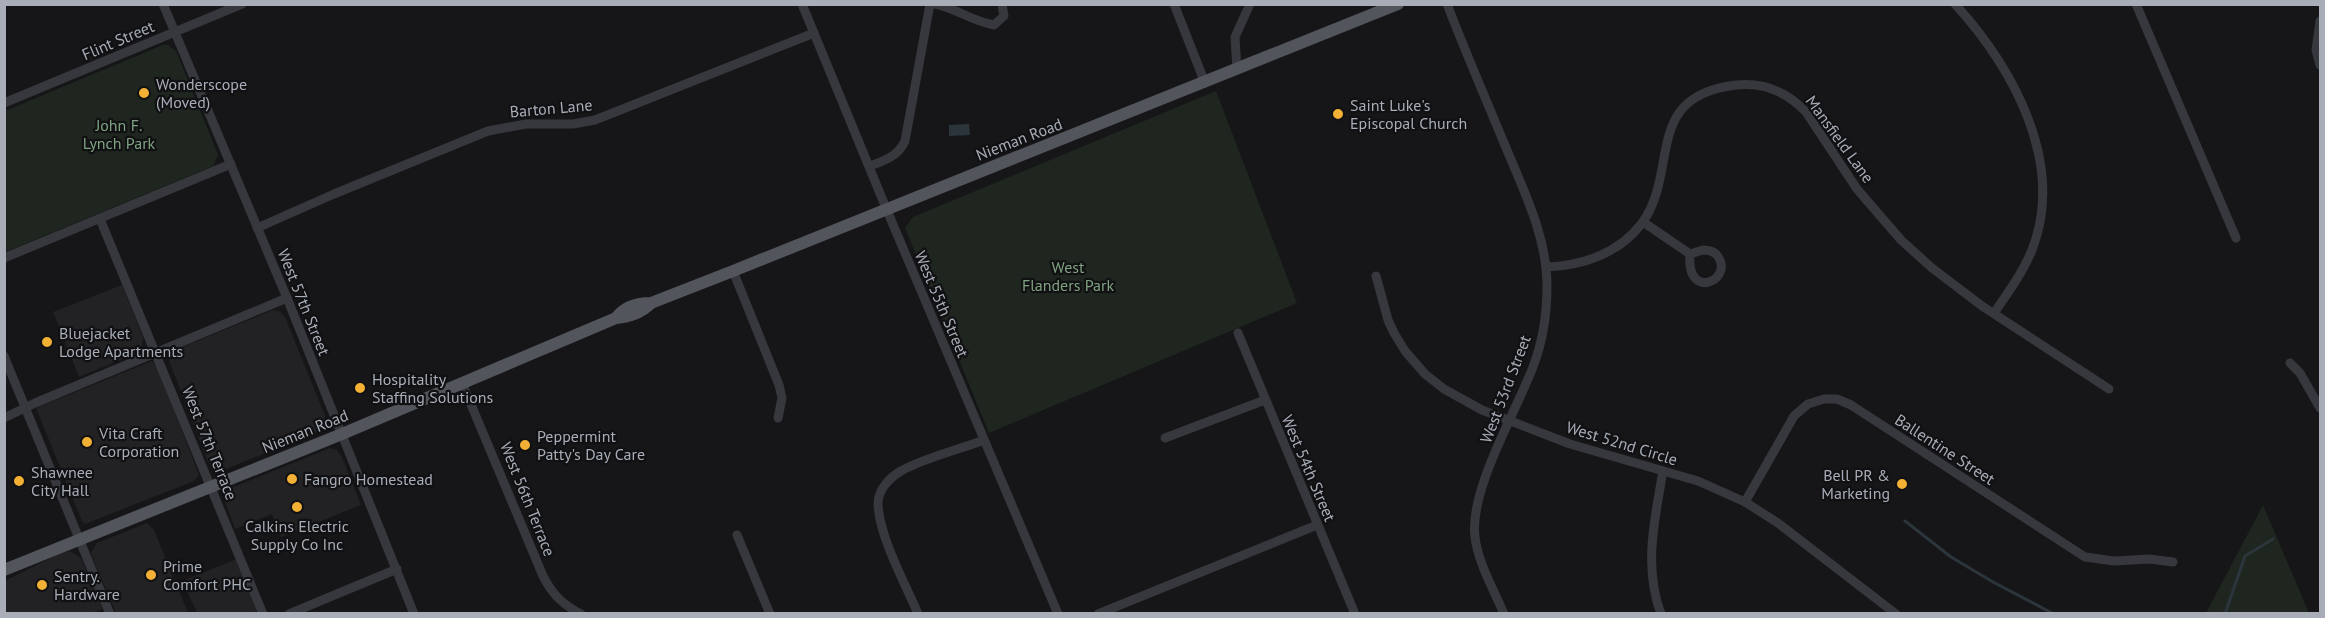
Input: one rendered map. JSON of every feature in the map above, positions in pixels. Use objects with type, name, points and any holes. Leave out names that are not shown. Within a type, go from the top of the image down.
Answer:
[{"type":"main road","name":"Nieman Road","points":[[4,570],[342,434],[616,318],[643,311],[651,303],[1398,4]]},
{"type":"street","name":"West 57th Street","points":[[163,4],[287,298],[414,614]]},
{"type":"street","name":"Flint Street","points":[[4,103],[242,4]]},
{"type":"street","name":"West 55th Street","points":[[802,4],[1058,614]]},
{"type":"street","points":[[870,166],[900,152],[905,141],[930,4]]},
{"type":"street","points":[[935,4],[951,6],[957,13],[977,22],[994,25],[1004,16],[1002,4]]},
{"type":"street","points":[[1174,4],[1205,83]]},
{"type":"street","points":[[1237,70],[1235,37],[1250,4]]},
{"type":"street","name":"West 53rd Street","points":[[1446,4],[1535,220],[1546,267],[1546,300],[1541,342],[1531,373],[1479,494],[1474,517],[1478,550],[1504,614]]},
{"type":"street","points":[[1955,4],[1986,41],[2008,76],[2028,121],[2042,171],[2042,212],[2032,249],[2020,274],[1994,312]]},
{"type":"street","points":[[2136,4],[2236,238]]},
{"type":"street","points":[[2320,21],[2316,50],[2320,65]]},
{"type":"street","name":"Barton Lane","points":[[257,228],[488,131],[526,124],[573,124],[595,120],[814,33]]},
{"type":"street","name":"Mansfield Lane","points":[[1546,267],[1574,265],[1597,258],[1618,245],[1643,222],[1654,199],[1669,134],[1682,111],[1696,98],[1721,87],[1766,86],[1797,102],[1806,112],[1857,189],[1901,240],[1955,287],[2109,389]]},
{"type":"street","points":[[4,258],[231,164]]},
{"type":"street","name":"West 57th Terrace","points":[[100,219],[263,614]]},
{"type":"street","points":[[1643,222],[1690,254]]},
{"type":"street","points":[[733,271],[779,385],[782,398],[778,418]]},
{"type":"street","name":"West 52nd Circle","points":[[1377,276],[1388,320],[1405,351],[1425,374],[1444,389],[1467,403],[1570,444],[1698,481],[1745,502],[1778,523],[1886,610],[1896,614]]},
{"type":"street","points":[[4,418],[287,298]]},
{"type":"street","name":"West 54th Street","points":[[1238,333],[1354,614]]},
{"type":"street","points":[[4,356],[110,614]]},
{"type":"street","points":[[2290,363],[2300,372],[2320,408]]},
{"type":"street","name":"West 56th Terrace","points":[[462,383],[543,576],[552,591],[566,606],[581,614]]},
{"type":"street","name":"Ballentine Street","points":[[1745,502],[1794,416],[1808,404],[1824,399],[1837,399],[1851,405],[2085,557],[2114,561],[2149,559],[2173,562]]},
{"type":"street","points":[[1165,438],[1265,400]]},
{"type":"street","points":[[918,614],[883,530],[878,502],[884,485],[912,466],[984,441]]},
{"type":"street","points":[[1661,614],[1651,567],[1651,545],[1654,517],[1664,471]]},
{"type":"street","points":[[1098,614],[1317,525]]},
{"type":"street","points":[[737,535],[770,614]]},
{"type":"street","points":[[289,614],[397,569]]},
{"type":"shaded area","points":[[969,124],[970,135],[949,136],[949,125]]},
{"type":"shaded area","points":[[122,285],[143,337],[142,347],[137,353],[79,377],[53,312]]},
{"type":"shaded area","points":[[273,310],[279,311],[285,317],[325,416],[325,423],[319,431],[224,470],[216,469],[208,462],[168,358],[175,350]]},
{"type":"shaded area","points":[[152,361],[157,366],[199,475],[194,481],[85,524],[36,408]]},
{"type":"shaded area","points":[[330,448],[337,450],[342,457],[361,505],[281,537],[272,514],[235,529],[224,499],[231,488]]},
{"type":"shaded area","points":[[147,523],[154,530],[188,613],[116,613],[91,554],[92,551],[97,543]]},
{"type":"shaded area","points":[[70,551],[81,558],[103,609],[91,613],[5,614],[5,581],[61,553]]},
{"type":"shaded area","points":[[237,559],[257,609],[256,613],[197,613],[182,581]]},
{"type":"green space","name":"John F. Lynch Park","points":[[163,45],[168,45],[176,51],[218,155],[213,166],[5,252],[5,111]]},
{"type":"green space","name":"West Flanders Park","points":[[1216,91],[1297,303],[989,433],[905,228],[913,217]]},
{"type":"green space","points":[[2263,505],[2309,613],[2206,613]]},
{"type":"waterway","points":[[1905,521],[1951,557],[2054,614]]},
{"type":"waterway","points":[[2225,614],[2245,556],[2273,539]]},
{"type":"place","name":"Wonderscope (Moved)","points":[[144,93]]},
{"type":"place","name":"Saint Luke's Episcopal Church","points":[[1338,114]]},
{"type":"place","name":"Bluejacket Lodge Apartments","points":[[47,342]]},
{"type":"place","name":"Hospitality Staffing Solutions","points":[[360,388]]},
{"type":"place","name":"Vita Craft Corporation","points":[[87,442]]},
{"type":"place","name":"Peppermint Patty's Day Care","points":[[525,445]]},
{"type":"place","name":"Fangro Homestead","points":[[292,479]]},
{"type":"place","name":"Shawnee City Hall","points":[[19,481]]},
{"type":"place","name":"Bell PR & Marketing","points":[[1902,484]]},
{"type":"place","name":"Calkins Electric Supply Co Inc","points":[[297,507]]},
{"type":"place","name":"Prime Comfort PHC","points":[[151,575]]},
{"type":"place","name":"Sentry. Hardware","points":[[42,585]]}]
